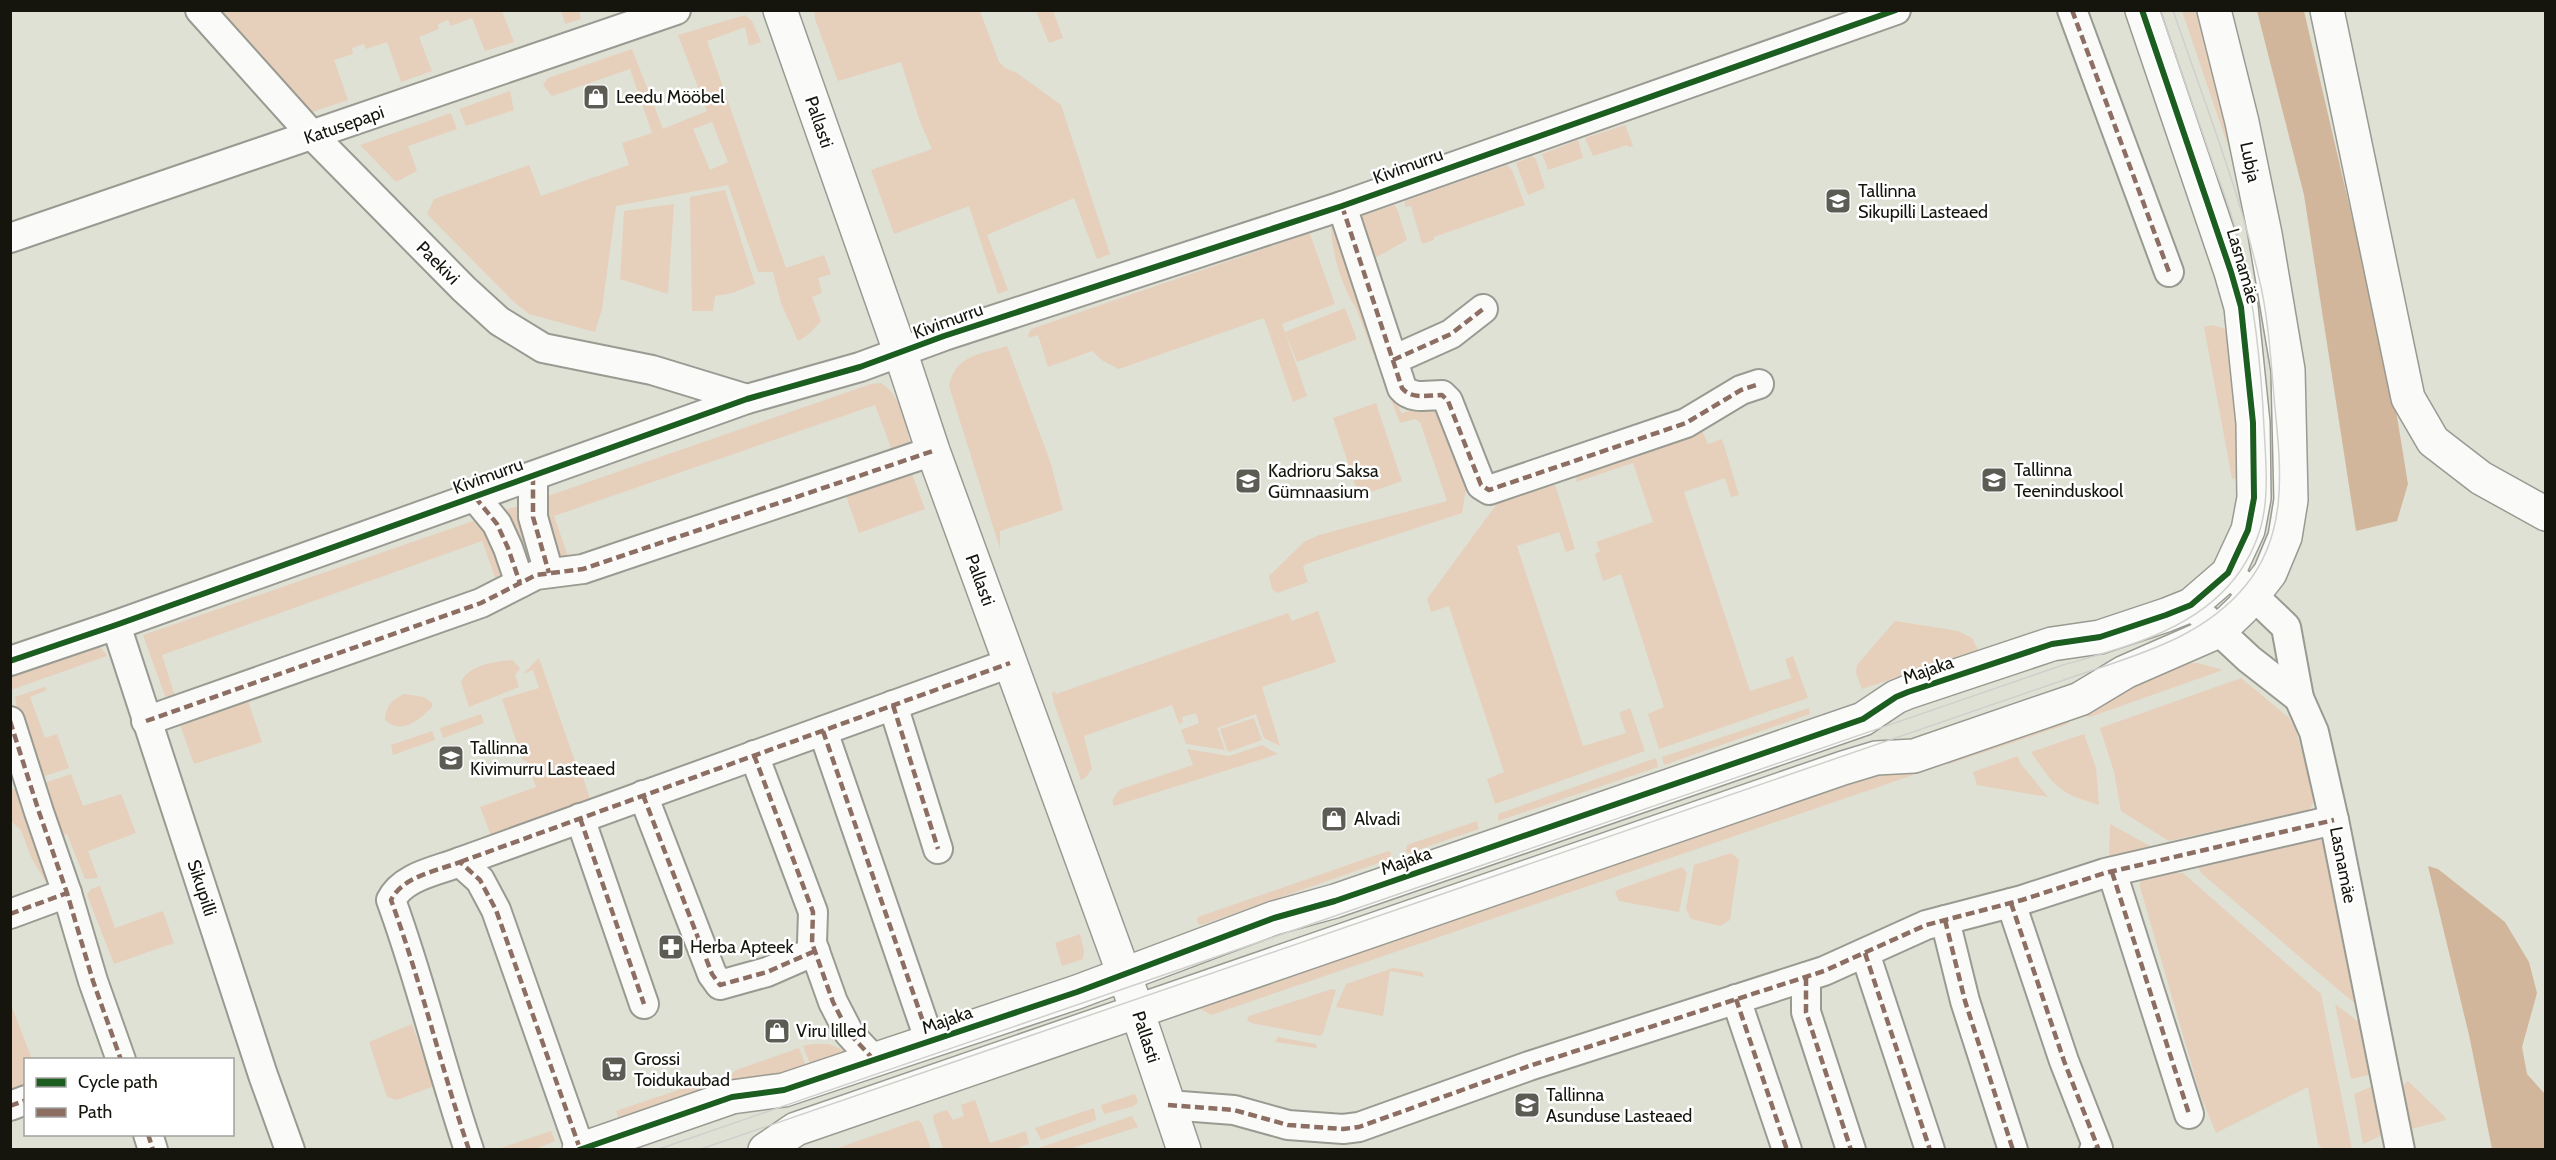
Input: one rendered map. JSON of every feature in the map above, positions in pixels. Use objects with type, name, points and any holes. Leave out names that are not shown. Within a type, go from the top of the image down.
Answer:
[{"type":"street","name":"Paekivi","points":[[200,10],[313,136],[464,289],[508,326],[543,348],[652,370],[747,399]]},
{"type":"street","name":"Katusepapi","points":[[10,238],[676,10]]},
{"type":"street","name":"Pallasti","points":[[780,10],[933,451],[1124,973],[1184,1149]]},
{"type":"street","name":"Kivimurru","points":[[10,661],[747,399],[901,354],[944,336],[1342,206],[1896,10]]},
{"type":"street","points":[[2072,10],[2169,272]]},
{"type":"street","name":"Lasnamäe","points":[[2142,10],[2241,307],[2253,423],[2254,498],[2248,530],[2228,573],[2255,595],[2286,627],[2300,698],[2314,732],[2334,820],[2400,1149]]},
{"type":"street","name":"Lubja","points":[[2214,10],[2242,122],[2269,261]]},
{"type":"street","points":[[2327,10],[2408,398],[2433,441],[2481,478],[2546,514]]},
{"type":"street","points":[[1342,206],[1402,388],[1407,394],[1414,396],[1442,395],[1448,401],[1481,485],[1489,490],[1686,423],[1741,390],[1759,384]]},
{"type":"street","points":[[2241,307],[2250,296],[2269,261]]},
{"type":"street","name":"Lasnamäe","points":[[2255,595],[2270,573],[2285,537],[2291,500],[2288,370],[2269,261]]},
{"type":"street","points":[[1393,360],[1450,334],[1483,309]]},
{"type":"street","points":[[146,721],[481,603],[536,575],[583,569],[933,451]]},
{"type":"street","points":[[533,476],[533,517],[549,573]]},
{"type":"street","points":[[475,497],[497,524],[520,583]]},
{"type":"street","name":"Majaka","points":[[580,1149],[732,1097],[784,1090],[930,1042],[1077,992],[1274,918],[1335,901],[1863,719],[1896,697],[1908,692],[2052,644],[2100,637],[2124,630],[2191,605],[2228,573]]},
{"type":"street","points":[[765,1149],[796,1129],[1843,768],[1876,758],[1914,756],[2071,702],[2125,672],[2219,631],[2255,595]]},
{"type":"street","points":[[2191,605],[2249,659],[2300,698]]},
{"type":"street","name":"Sikupilli","points":[[116,625],[290,1149]]},
{"type":"street","points":[[469,1149],[453,1104],[429,1017],[391,900],[396,891],[410,880],[1010,663]]},
{"type":"street","points":[[893,705],[938,849]]},
{"type":"street","points":[[10,722],[68,893],[93,981],[121,1058]]},
{"type":"street","points":[[823,730],[930,1042]]},
{"type":"street","points":[[754,755],[813,912],[812,943],[833,1002],[849,1033],[874,1060]]},
{"type":"street","points":[[643,795],[712,974],[720,985],[767,972],[815,951]]},
{"type":"street","points":[[580,818],[644,1004]]},
{"type":"street","points":[[1168,1105],[1234,1110],[1288,1125],[1343,1130],[1359,1127],[1529,1066],[1806,977],[1926,926],[2112,872],[2334,820]]},
{"type":"street","points":[[460,862],[480,880],[496,910],[580,1149]]},
{"type":"street","points":[[2112,872],[2189,1114]]},
{"type":"street","points":[[10,914],[68,893]]},
{"type":"street","points":[[2011,903],[2064,1061],[2098,1148],[2094,1149]]},
{"type":"street","points":[[1946,920],[1965,1001],[2013,1149]]},
{"type":"street","points":[[1865,953],[1930,1149]]},
{"type":"street","points":[[1806,977],[1806,1012],[1851,1149]]},
{"type":"street","points":[[1736,999],[1787,1149]]},
{"type":"shaded area","points":[[212,11],[502,11],[514,42],[485,51],[472,18],[451,26],[448,20],[438,24],[439,29],[419,37],[432,71],[401,82],[387,42],[366,49],[364,44],[352,48],[353,54],[334,60],[348,100],[309,113]]},
{"type":"shaded area","points":[[561,11],[579,11],[581,19],[565,24]]},
{"type":"shaded area","points":[[814,11],[980,11],[999,62],[1061,105],[1110,254],[1097,259],[1074,198],[987,235],[1008,290],[998,294],[969,206],[894,234],[871,170],[932,149],[920,122],[901,62],[838,81]]},
{"type":"shaded area","points":[[1036,11],[1053,11],[1063,38],[1049,43]]},
{"type":"shaded area","points":[[2182,11],[2204,11],[2242,187]]},
{"type":"shaded area","points":[[2257,11],[2304,11],[2394,398],[2408,484],[2397,521],[2356,531],[2304,195]]},
{"type":"shaded area","points":[[745,15],[752,21],[761,42],[749,46],[745,27],[707,41],[786,268],[824,255],[831,274],[818,278],[822,293],[812,297],[821,321],[809,334],[798,341],[781,303],[773,272],[758,272],[728,185],[616,206],[602,309],[595,332],[529,314],[513,301],[427,214],[434,199],[529,165],[541,196],[629,165],[622,143],[652,133],[630,69],[552,96],[543,85],[548,78],[632,49],[663,129],[707,111],[678,35]],"holes":[[[712,122],[728,162],[710,170],[693,129]]]},
{"type":"shaded area","points":[[510,91],[514,110],[466,126],[459,109]]},
{"type":"shaded area","points":[[451,113],[457,129],[408,146],[417,171],[396,182],[360,145]]},
{"type":"shaded area","points":[[1625,125],[1633,146],[1628,147],[1627,145],[1593,156],[1585,138]]},
{"type":"shaded area","points":[[1578,140],[1583,158],[1548,170],[1542,154]]},
{"type":"shaded area","points":[[1532,156],[1536,159],[1545,188],[1528,195],[1516,163]]},
{"type":"shaded area","points":[[1507,165],[1512,170],[1525,205],[1434,237],[1434,240],[1422,244],[1411,206],[1405,207],[1405,201]]},
{"type":"shaded area","points":[[725,190],[755,284],[732,293],[715,296],[713,311],[692,311],[690,197]]},
{"type":"shaded area","points":[[674,204],[668,294],[620,279],[624,211]]},
{"type":"shaded area","points":[[1394,205],[1407,240],[1368,262],[1355,218]]},
{"type":"shaded area","points":[[1337,226],[1400,411],[1402,413],[1422,407],[1439,410],[1455,447],[1466,489],[1462,513],[1306,564],[1303,567],[1308,582],[1277,593],[1272,589],[1269,576],[1304,542],[1319,535],[1447,501],[1420,422],[1415,419],[1400,423],[1339,270],[1333,249],[1331,228]]},
{"type":"shaded area","points":[[1310,234],[1335,304],[1282,324],[1307,396],[1293,402],[1264,318],[1119,369],[1103,361],[1092,351],[1048,367],[1038,335],[1029,338],[1031,329]]},
{"type":"shaded area","points":[[1345,308],[1357,339],[1297,362],[1285,332]]},
{"type":"shaded area","points":[[2213,325],[2225,329],[2231,336],[2246,477],[2232,479],[2204,327]]},
{"type":"shaded area","points":[[1007,346],[1050,461],[1063,510],[1000,531],[1000,549],[949,386],[957,368],[970,357]]},
{"type":"shaded area","points":[[881,383],[899,404],[912,449],[886,459],[883,451],[891,448],[875,405],[554,516],[569,559],[567,561],[552,553],[542,498],[871,384]]},
{"type":"shaded area","points":[[1376,403],[1402,481],[1359,496],[1333,418]]},
{"type":"shaded area","points":[[1701,428],[1708,444],[1722,439],[1739,495],[1731,497],[1725,478],[1684,492],[1750,691],[1791,678],[1785,659],[1793,656],[1808,698],[1659,749],[1648,714],[1664,707],[1621,574],[1603,581],[1595,554],[1600,551],[1596,542],[1653,522],[1633,463],[1576,482],[1578,468]]},
{"type":"shaded area","points":[[910,469],[925,509],[859,533],[845,493]]},
{"type":"shaded area","points":[[1547,478],[1556,487],[1575,549],[1566,552],[1559,532],[1517,546],[1583,746],[1626,733],[1619,713],[1630,708],[1645,751],[1495,804],[1487,779],[1504,772],[1449,606],[1431,612],[1427,599],[1504,494]]},
{"type":"shaded area","points":[[521,505],[541,564],[527,573],[500,512]]},
{"type":"shaded area","points":[[479,519],[504,568],[501,586],[498,585],[482,541],[162,655],[175,696],[169,707],[143,635]]},
{"type":"shaded area","points":[[1318,611],[1336,662],[1262,687],[1280,746],[1264,738],[1256,714],[1217,728],[1225,750],[1186,744],[1181,730],[1199,723],[1196,713],[1182,717],[1183,722],[1179,724],[1172,705],[1084,736],[1092,769],[1081,780],[1054,703],[1052,693],[1054,691],[1056,694],[1288,613],[1292,621]]},
{"type":"shaded area","points":[[1895,621],[1958,631],[1972,638],[1978,650],[1862,689],[1856,673],[1857,665]]},
{"type":"shaded area","points":[[93,646],[101,648],[107,656],[11,690],[10,675]]},
{"type":"shaded area","points":[[539,658],[578,770],[581,771],[590,799],[589,805],[492,838],[480,807],[536,787],[526,760],[523,761],[502,699],[539,688],[533,670],[523,674]]},
{"type":"shaded area","points":[[512,660],[520,668],[515,675],[519,687],[469,707],[461,682],[465,676],[483,665]]},
{"type":"shaded area","points":[[2198,663],[2223,670],[2090,717],[2085,715],[2081,707],[2178,664]]},
{"type":"shaded area","points":[[2241,678],[2288,717],[2295,728],[2314,794],[2312,806],[2308,812],[2298,818],[2290,814],[2169,841],[2121,811],[2114,772],[2100,728]]},
{"type":"shaded area","points":[[44,687],[47,690],[30,697],[45,738],[57,734],[69,768],[39,778],[19,720],[15,697]]},
{"type":"shaded area","points":[[404,694],[424,697],[432,703],[432,707],[410,724],[391,725],[385,720],[388,707]]},
{"type":"shaded area","points":[[247,698],[262,742],[194,764],[179,722]]},
{"type":"shaded area","points":[[1809,708],[1810,714],[1664,765],[1662,757]]},
{"type":"shaded area","points":[[2066,712],[2069,723],[2065,725],[1949,764],[1938,763]]},
{"type":"shaded area","points":[[481,714],[484,723],[443,738],[440,728]]},
{"type":"shaded area","points":[[1254,718],[1262,740],[1228,752],[1220,729]]},
{"type":"shaded area","points":[[432,731],[435,740],[393,755],[391,745]]},
{"type":"shaded area","points":[[2084,734],[2096,768],[2099,805],[2074,796],[2058,787],[2031,752]]},
{"type":"shaded area","points":[[1262,745],[1278,754],[1114,806],[1114,797],[1121,789],[1193,765],[1187,749],[1229,756]]},
{"type":"shaded area","points":[[2018,756],[2020,763],[2048,797],[1977,785],[1973,772]]},
{"type":"shaded area","points":[[1656,758],[1658,767],[1498,821],[1498,814]]},
{"type":"shaded area","points":[[1923,762],[1925,771],[1211,1015],[1199,1008],[1197,999],[1256,978],[1267,984],[1353,955],[1357,943],[1363,942],[1374,948],[1480,911],[1485,899],[1497,905],[1855,782],[1859,770]]},
{"type":"shaded area","points":[[71,774],[83,806],[121,794],[136,833],[88,851],[98,878],[85,879],[67,834],[58,837],[41,784]]},
{"type":"shaded area","points":[[20,786],[51,886],[47,884],[32,859],[21,830],[11,821],[10,791]]},
{"type":"shaded area","points":[[1477,821],[1479,829],[1409,853],[1406,851],[1407,845]]},
{"type":"shaded area","points":[[2110,824],[2150,846],[2153,851],[2109,864]]},
{"type":"shaded area","points":[[2318,838],[2326,844],[2360,1008],[2201,873],[2197,863]]},
{"type":"shaded area","points":[[1388,851],[1391,853],[1390,859],[1201,925],[1197,923],[1198,917]]},
{"type":"shaded area","points":[[1731,853],[1739,860],[1730,920],[1720,926],[1691,919],[1686,909],[1694,865]]},
{"type":"shaded area","points":[[2428,866],[2438,869],[2505,922],[2529,962],[2537,993],[2522,1047],[2527,1074],[2545,1094],[2545,1149],[2492,1149],[2469,1035]]},
{"type":"shaded area","points":[[1682,867],[1687,873],[1679,912],[1619,901],[1615,893],[1617,890]]},
{"type":"shaded area","points":[[2163,868],[2171,873],[2183,873],[2321,994],[2352,1149],[2322,1149],[2318,1143],[2308,1087],[2216,1133],[2201,1097],[2140,887],[2141,874]]},
{"type":"shaded area","points":[[100,886],[115,928],[163,911],[174,943],[114,964],[87,895],[91,889]]},
{"type":"shaded area","points":[[1080,934],[1084,951],[1083,959],[1062,966],[1055,943]]},
{"type":"shaded area","points":[[1393,968],[1422,972],[1424,977],[1390,971],[1383,1016],[1336,1007],[1346,984]]},
{"type":"shaded area","points":[[1332,989],[1336,990],[1323,1033],[1320,1036],[1251,1023],[1247,1020],[1249,1016]]},
{"type":"shaded area","points":[[10,1002],[32,1058],[24,1058],[24,1088],[10,1093]]},
{"type":"shaded area","points":[[2335,1004],[2364,1026],[2374,1074],[2351,1079]]},
{"type":"shaded area","points":[[412,1024],[434,1086],[397,1100],[387,1097],[369,1042]]},
{"type":"shaded area","points":[[1278,1037],[1316,1044],[1317,1048],[1275,1042]]},
{"type":"shaded area","points":[[829,1044],[846,1051],[810,1064],[803,1046]]},
{"type":"shaded area","points":[[799,1048],[806,1066],[735,1088],[731,1075],[736,1070]]},
{"type":"shaded area","points":[[711,1079],[714,1080],[718,1091],[621,1127],[616,1111]]},
{"type":"shaded area","points":[[2408,1081],[2446,1120],[2411,1129],[2403,1086]]},
{"type":"shaded area","points":[[2375,1085],[2382,1135],[2363,1144],[2354,1094]]},
{"type":"shaded area","points":[[1135,1094],[1138,1102],[1134,1106],[1104,1114],[1101,1105]]},
{"type":"shaded area","points":[[975,1100],[990,1143],[1026,1131],[1029,1144],[1015,1149],[943,1149],[933,1119],[934,1114],[947,1110],[953,1120],[964,1116],[961,1105]]},
{"type":"shaded area","points":[[1094,1108],[1096,1120],[1041,1140],[1035,1128]]},
{"type":"shaded area","points":[[1132,1116],[1138,1127],[1069,1149],[1036,1149]]},
{"type":"shaded area","points":[[918,1120],[922,1124],[931,1149],[835,1149]]},
{"type":"shaded area","points":[[551,1131],[555,1141],[536,1149],[498,1149]]},
{"type":"tram line","points":[[656,1150],[2060,666],[2155,636],[2199,612],[2218,597],[2235,578],[2247,560],[2262,524],[2266,487],[2263,403],[2252,305],[2237,234],[2160,10]]},
{"type":"tram line","points":[[698,1150],[2138,655],[2186,634],[2208,620],[2246,585],[2260,565],[2269,544],[2278,500],[2279,454],[2267,326],[2251,244],[2173,10]]},
{"type":"marked path","points":[[2072,10],[2169,272]]},
{"type":"marked path","points":[[1342,206],[1402,388],[1415,395],[1442,395],[1448,401],[1481,485],[1489,490],[1686,423],[1741,390],[1759,384]]},
{"type":"marked path","points":[[1393,360],[1451,334],[1483,309]]},
{"type":"marked path","points":[[146,721],[481,603],[536,575],[583,569],[933,451]]},
{"type":"marked path","points":[[533,476],[533,517],[549,573]]},
{"type":"marked path","points":[[475,497],[497,524],[520,583]]},
{"type":"marked path","points":[[460,862],[1010,663]]},
{"type":"marked path","points":[[893,705],[938,849]]},
{"type":"marked path","points":[[10,721],[67,893],[93,981],[120,1058]]},
{"type":"marked path","points":[[823,731],[930,1042]]},
{"type":"marked path","points":[[754,755],[813,912],[812,943],[833,1002],[849,1033],[874,1060]]},
{"type":"marked path","points":[[643,795],[712,974],[720,985],[767,972],[815,951]]},
{"type":"marked path","points":[[580,818],[644,1004]]},
{"type":"marked path","points":[[1168,1105],[1234,1110],[1288,1125],[1343,1129],[1359,1127],[1529,1066],[1824,971],[1926,925],[2022,900],[2105,873],[2334,820]]},
{"type":"marked path","points":[[469,1150],[391,900],[396,892],[412,880],[460,862],[480,880],[496,910],[580,1149]]},
{"type":"marked path","points":[[2112,872],[2189,1114]]},
{"type":"marked path","points":[[10,914],[67,893]]},
{"type":"marked path","points":[[2011,903],[2064,1061],[2098,1148],[2094,1150]]},
{"type":"marked path","points":[[1945,920],[1965,1001],[2013,1150]]},
{"type":"marked path","points":[[1865,953],[1930,1150]]},
{"type":"marked path","points":[[1806,977],[1806,1012],[1851,1150]]},
{"type":"marked path","points":[[1736,999],[1787,1150]]},
{"type":"marked path","points":[[10,1106],[24,1101]]},
{"type":"marked path","points":[[149,1136],[153,1150]]},
{"type":"cycle path","points":[[10,661],[747,399],[860,367],[944,336],[1342,206],[1896,10]]},
{"type":"cycle path","points":[[579,1150],[732,1097],[784,1090],[1077,992],[1274,918],[1335,901],[1863,719],[1896,697],[1908,692],[2052,644],[2100,637],[2191,605],[2228,573],[2248,530],[2254,498],[2253,423],[2241,307],[2142,10]]},
{"type":"place","name":"Leedu Mööbel","points":[[596,97]]},
{"type":"place","name":"Tallinna Sikupilli Lasteaed","points":[[1838,201]]},
{"type":"place","name":"Tallinna Teeninduskool","points":[[1994,480]]},
{"type":"place","name":"Kadrioru Saksa Gümnaasium","points":[[1248,481]]},
{"type":"place","name":"Tallinna Kivimurru Lasteaed","points":[[451,758]]},
{"type":"place","name":"Alvadi","points":[[1334,819]]},
{"type":"place","name":"Herba Apteek","points":[[671,947]]},
{"type":"place","name":"Viru lilled","points":[[777,1031]]},
{"type":"place","name":"Grossi Toidukaubad","points":[[614,1069]]},
{"type":"place","name":"Tallinna Asunduse Lasteaed","points":[[1527,1105]]}]
